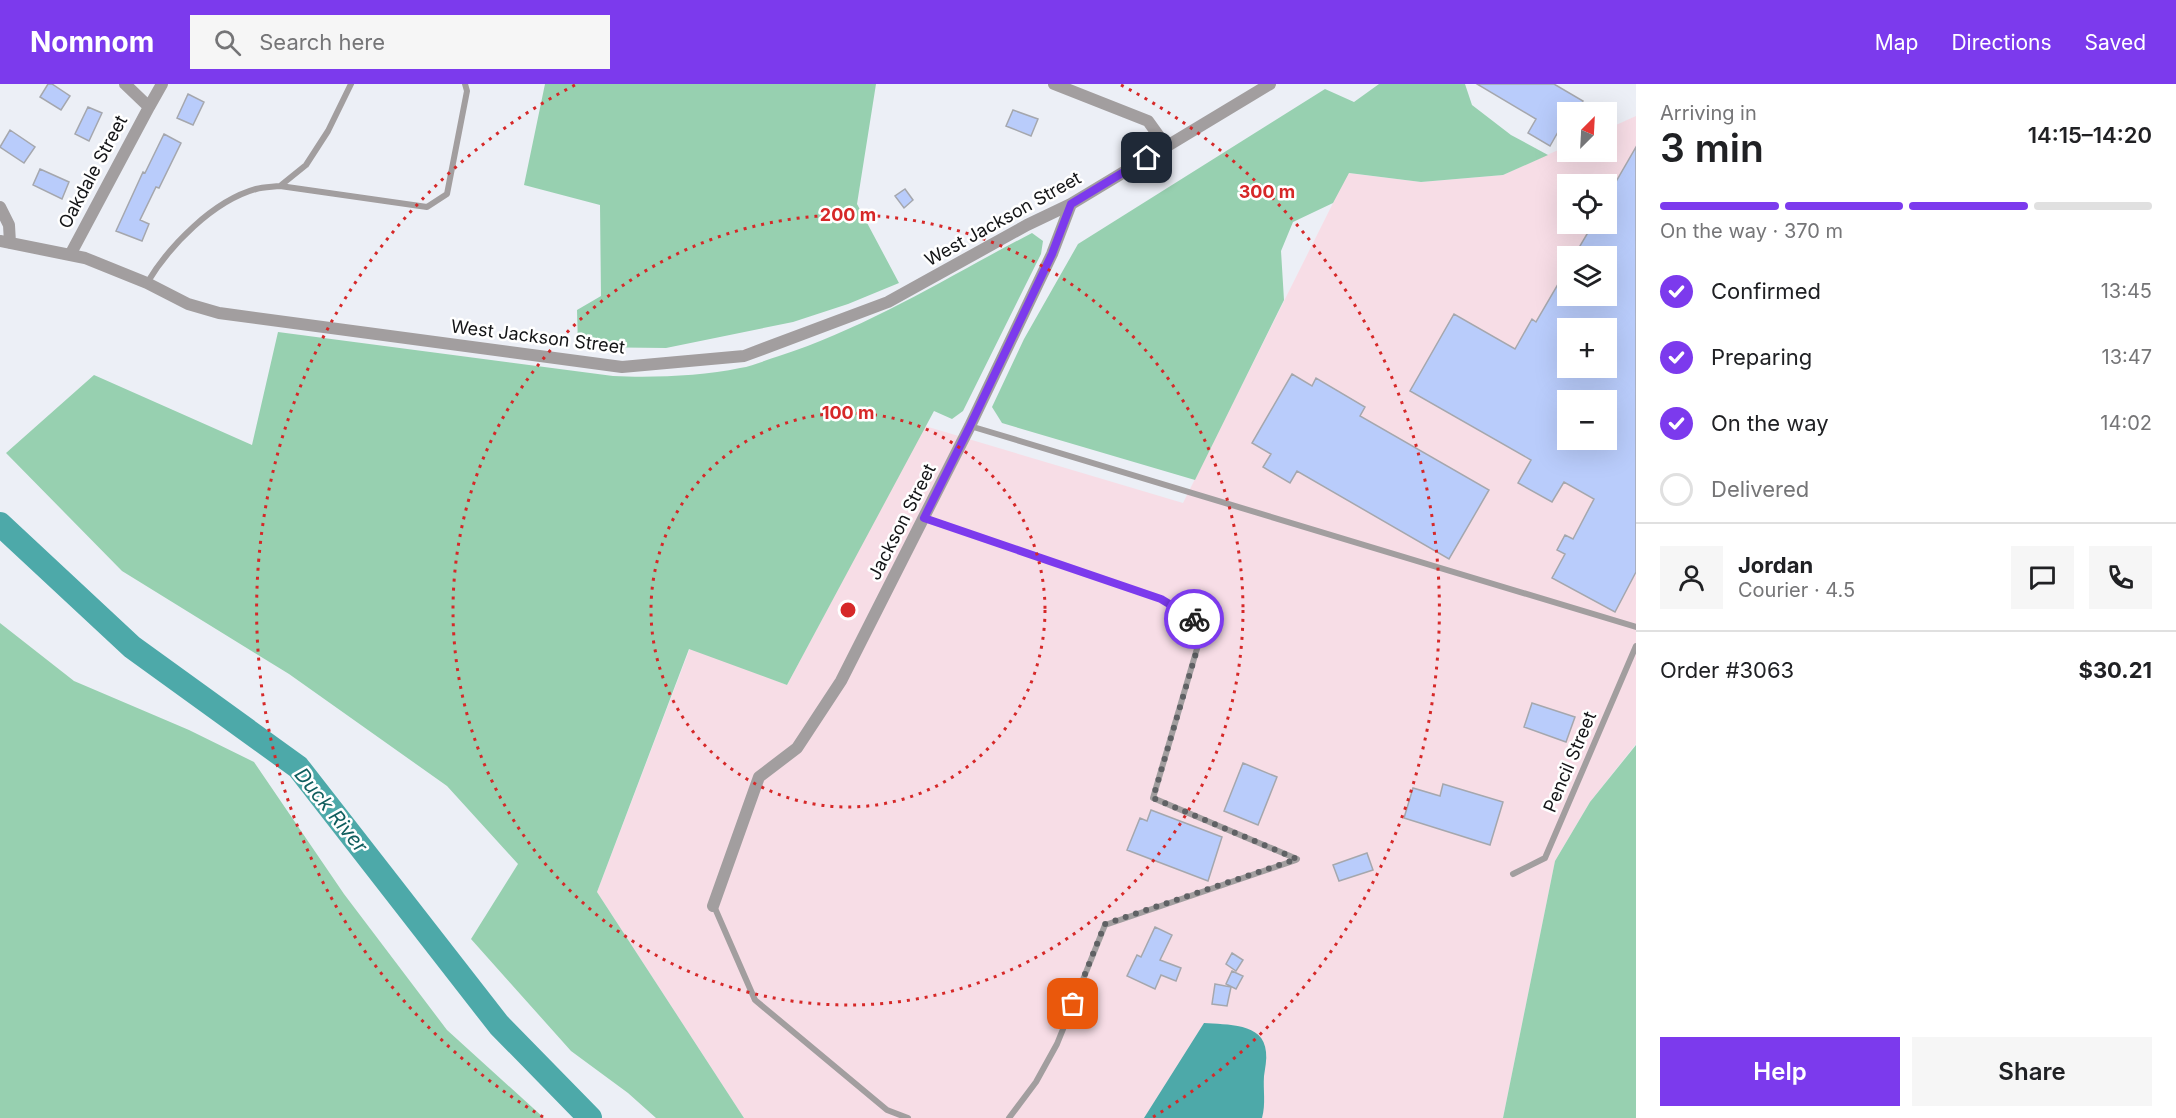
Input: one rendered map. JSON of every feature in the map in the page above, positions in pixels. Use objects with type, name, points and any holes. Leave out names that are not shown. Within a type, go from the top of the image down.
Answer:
[{"type":"street","name":"Oakdale Street","points":[[125,84],[148,107]]},
{"type":"street","name":"Oakdale Street","points":[[70,255],[162,84]]},
{"type":"street","points":[[1054,84],[1148,121],[1166,146]]},
{"type":"street","name":"West Jackson Street","points":[[5,242],[85,258],[188,304],[219,313],[622,367],[744,356],[888,302],[1027,225],[1071,204],[1270,84]]},
{"type":"street","name":"Jackson Street","points":[[713,906],[759,777],[797,748],[841,681],[970,426],[1052,254],[1071,204]]},
{"type":"street","points":[[0,207],[9,225],[5,242]]},
{"type":"lane","points":[[280,186],[306,165],[328,131],[351,84]]},
{"type":"lane","points":[[147,284],[160,262],[172,248],[208,215],[232,199],[257,189],[280,186],[427,207],[447,194],[466,91],[465,84]]},
{"type":"lane","points":[[970,426],[1636,627]]},
{"type":"lane","points":[[924,518],[1161,599],[1204,626],[1153,798],[1297,859],[1105,924],[1057,1044],[1036,1083],[1009,1118]]},
{"type":"lane","name":"Pencil Street","points":[[1513,874],[1545,858],[1636,646]]},
{"type":"lane","points":[[713,906],[755,1000],[886,1110],[908,1118]]},
{"type":"shaded area","points":[[1636,116],[1636,744],[1590,802],[1555,861],[1503,1118],[744,1118],[597,892],[690,648],[787,685],[925,426],[1183,503],[1348,173],[1421,182],[1503,175],[1557,151],[1557,162],[1617,162],[1617,125]]},
{"type":"green space","points":[[545,84],[876,84],[857,204],[899,283],[848,304],[793,322],[666,348],[578,347],[577,310],[601,296],[600,205],[524,185]]},
{"type":"green space","points":[[1379,84],[1465,84],[1472,105],[1511,135],[1548,155],[1503,175],[1421,182],[1349,173],[1333,203],[1293,222],[1281,251],[1284,300],[1195,480],[1002,423],[992,407],[1024,339],[1078,244],[1325,89],[1354,102]]},
{"type":"green space","points":[[1032,233],[1043,241],[1041,254],[963,411],[952,419],[934,411],[787,685],[689,649],[597,892],[744,1118],[656,1118],[628,1093],[571,1051],[471,939],[518,864],[447,786],[289,674],[122,571],[6,453],[94,375],[252,445],[278,332],[613,376],[677,376],[745,367],[845,331]]},
{"type":"green space","points":[[0,623],[74,681],[189,730],[254,762],[344,894],[447,1030],[544,1118],[0,1118]]},
{"type":"green space","points":[[1636,745],[1636,1118],[1503,1118],[1555,861],[1590,802]]},
{"type":"water","points":[[1204,1023],[1242,1027],[1259,1035],[1264,1042],[1266,1058],[1262,1118],[1144,1118]]},
{"type":"building","points":[[48,84],[52,84],[70,96],[61,110],[40,97]]},
{"type":"building","points":[[1477,84],[1554,84],[1583,101],[1557,102],[1557,134],[1550,146],[1528,133],[1536,119]]},
{"type":"building","points":[[188,94],[204,102],[193,125],[177,118]]},
{"type":"building","points":[[88,107],[102,113],[89,141],[75,134]]},
{"type":"building","points":[[1013,110],[1038,119],[1031,136],[1006,126]]},
{"type":"building","points":[[10,130],[35,147],[24,163],[0,147]]},
{"type":"building","points":[[164,134],[181,143],[140,220],[149,224],[142,241],[116,231],[143,172],[145,173]]},
{"type":"building","points":[[1636,147],[1636,572],[1615,612],[1552,578],[1565,554],[1557,550],[1565,535],[1573,539],[1594,499],[1564,482],[1552,502],[1518,483],[1531,460],[1410,391],[1454,314],[1515,349],[1532,319],[1536,322],[1557,286],[1557,306],[1617,306],[1617,246],[1580,246],[1587,234],[1617,234],[1617,180]]},
{"type":"building","points":[[40,169],[69,182],[62,199],[33,185]]},
{"type":"building","points":[[905,189],[913,200],[904,208],[895,196]]},
{"type":"building","points":[[1292,374],[1312,386],[1316,378],[1365,407],[1360,416],[1489,490],[1449,559],[1297,471],[1290,483],[1263,467],[1271,454],[1252,443]]},
{"type":"building","points":[[1532,703],[1575,717],[1566,742],[1524,727]]},
{"type":"building","points":[[1243,763],[1277,777],[1258,825],[1224,811]]},
{"type":"building","points":[[1443,784],[1503,802],[1490,845],[1404,818],[1413,788],[1440,796]]},
{"type":"building","points":[[1151,810],[1222,837],[1208,881],[1127,850],[1140,818],[1147,821]]},
{"type":"building","points":[[1367,853],[1373,870],[1339,881],[1333,865]]},
{"type":"building","points":[[1155,927],[1172,935],[1160,960],[1181,968],[1176,981],[1161,975],[1155,989],[1127,976],[1137,955],[1141,957]]},
{"type":"building","points":[[1232,953],[1243,960],[1236,971],[1226,964]]},
{"type":"building","points":[[1232,971],[1243,976],[1236,989],[1226,984]]},
{"type":"building","points":[[1215,984],[1231,987],[1227,1006],[1212,1004]]},
{"type":"waterway","name":"Duck River","points":[[0,524],[132,647],[298,767],[499,1025],[590,1118]]},
{"type":"way so far","points":[[1073,1004],[1105,924],[1297,859],[1153,798],[1204,626],[1194,619]]},
{"type":"route","points":[[1147,158],[1071,204],[1052,254],[924,518],[1161,599],[1194,619]]}]
